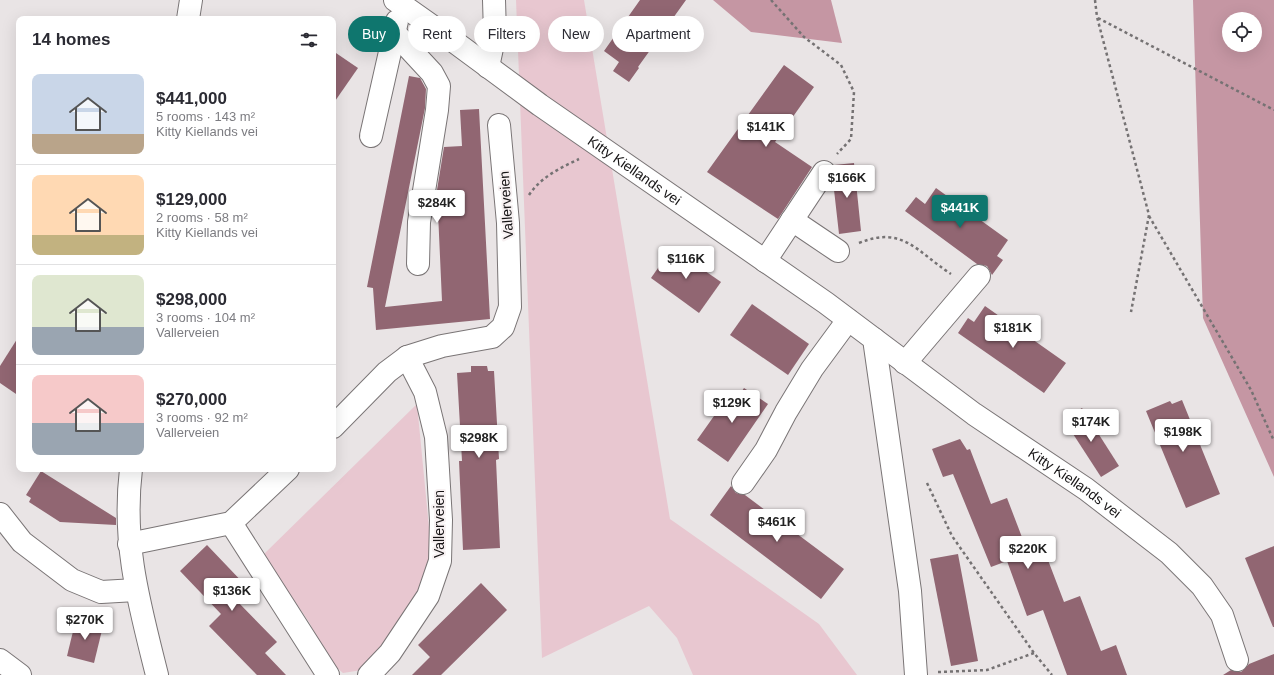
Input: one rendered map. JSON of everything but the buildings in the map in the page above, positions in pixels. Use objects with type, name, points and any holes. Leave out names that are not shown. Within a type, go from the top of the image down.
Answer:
[{"type":"street","points":[[188,16],[191,0]]},
{"type":"street","points":[[488,67],[495,34],[494,0]]},
{"type":"street","points":[[396,16],[398,2]]},
{"type":"street","name":"Kitty Kiellands vei","points":[[398,2],[604,150],[848,320],[974,414],[1086,489],[1169,553],[1202,586],[1222,615],[1237,660]]},
{"type":"street","points":[[400,38],[432,73],[439,86],[437,110],[419,222],[418,264]]},
{"type":"street","points":[[371,136],[390,52]]},
{"type":"street","name":"Vallerveien","points":[[336,424],[387,372],[407,357],[442,346],[492,337],[503,326],[510,307],[508,223],[499,125]]},
{"type":"street","points":[[765,261],[824,172]]},
{"type":"street","points":[[792,220],[838,251]]},
{"type":"street","points":[[905,363],[972,283]]},
{"type":"street","points":[[744,483],[766,450],[786,412],[812,369],[848,320]]},
{"type":"street","points":[[874,340],[910,591],[916,673]]},
{"type":"street","name":"Vallerveien","points":[[369,675],[390,653],[428,596],[440,561],[441,520],[436,436],[425,392],[407,357]]},
{"type":"street","points":[[131,472],[128,498],[129,544],[136,590],[157,675]]},
{"type":"street","points":[[129,544],[231,523],[285,472]]},
{"type":"street","points":[[0,514],[22,542],[72,580],[101,592],[136,590]]},
{"type":"street","points":[[231,523],[328,675]]},
{"type":"street","points":[[0,660],[20,675]]},
{"type":"path","points":[[771,0],[804,37],[841,65],[854,92],[851,138],[824,172]]},
{"type":"path","points":[[1095,0],[1097,17],[1149,215],[1251,390],[1274,441]]},
{"type":"path","points":[[1097,17],[1274,110]]},
{"type":"path","points":[[508,223],[536,185],[559,168],[604,150]]},
{"type":"path","points":[[1131,312],[1149,215]]},
{"type":"path","points":[[838,251],[873,237],[891,236],[908,243],[958,279],[972,283]]},
{"type":"path","points":[[927,483],[952,536],[1034,653],[1052,675]]},
{"type":"path","points":[[916,673],[948,673],[987,670],[1034,653]]},
{"type":"shaded area","points":[[516,0],[584,0],[587,16],[548,16],[548,52],[593,52],[670,519],[819,624],[857,675],[693,675],[677,638],[649,606],[542,658],[518,52],[540,52],[540,16],[517,16]]},
{"type":"shaded area","points":[[713,0],[831,0],[842,43],[751,32]]},
{"type":"shaded area","points":[[1193,0],[1274,0],[1274,477],[1203,318]]},
{"type":"shaded area","points":[[417,404],[431,548],[425,583],[394,636],[362,670],[343,673],[328,660],[309,622],[263,555]]}]
